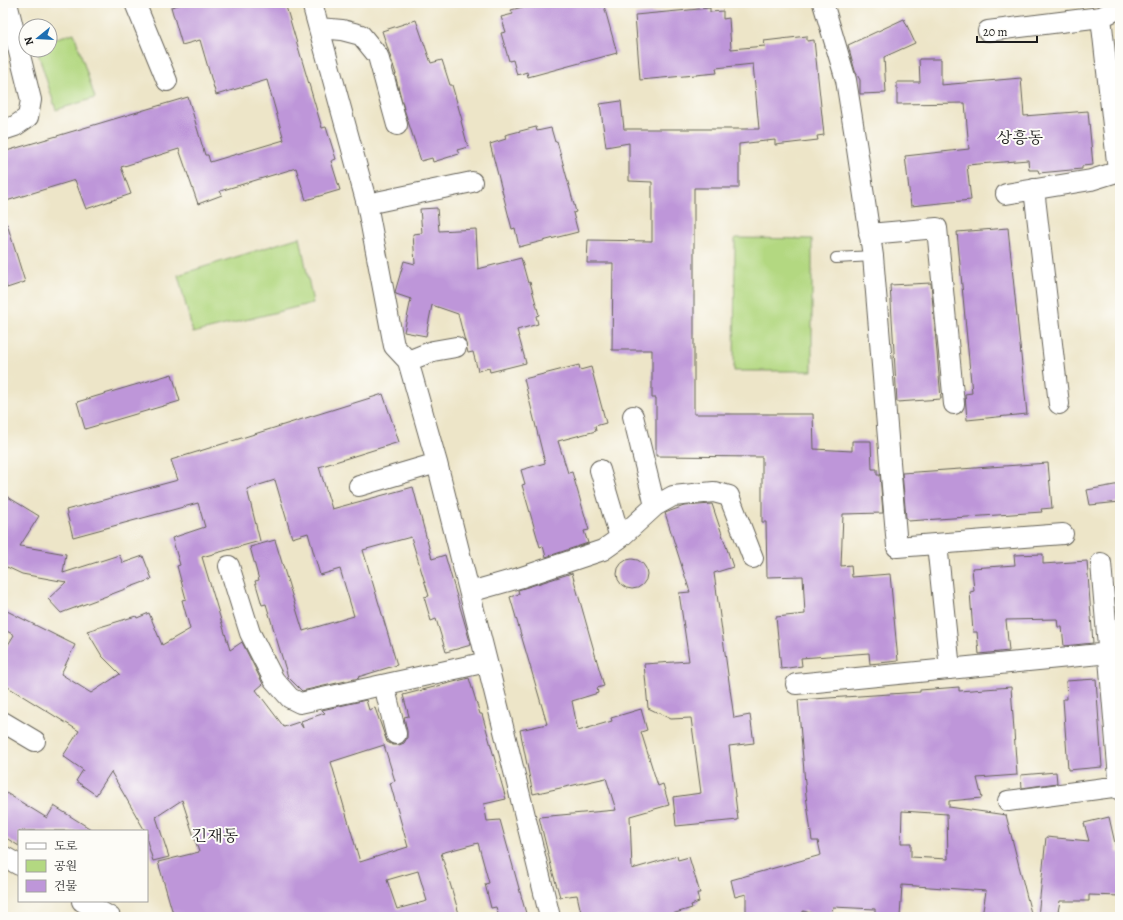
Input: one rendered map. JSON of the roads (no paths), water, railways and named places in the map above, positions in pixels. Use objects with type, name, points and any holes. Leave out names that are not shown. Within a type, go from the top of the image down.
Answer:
[{"type":"street","points":[[3,130],[15,126],[28,117],[31,100],[7,3]]},
{"type":"street","points":[[135,3],[167,81]]},
{"type":"street","points":[[312,3],[367,204],[394,346],[408,362],[437,463],[488,662],[550,917]]},
{"type":"street","points":[[823,3],[846,80],[873,256],[897,548],[1063,534]]},
{"type":"street","points":[[988,30],[1101,17],[1120,8]]},
{"type":"street","points":[[1006,194],[1091,180],[1119,171],[1101,17]]},
{"type":"street","points":[[319,28],[342,30],[361,36],[378,56],[397,125]]},
{"type":"street","points":[[367,204],[472,182]]},
{"type":"street","points":[[1034,189],[1059,404]]},
{"type":"street","points":[[869,234],[937,228],[954,404]]},
{"type":"street","points":[[408,362],[433,351],[456,347]]},
{"type":"street","points":[[632,416],[655,506]]},
{"type":"street","points":[[359,486],[437,463]]},
{"type":"street","points":[[600,470],[620,538]]},
{"type":"street","points":[[470,592],[519,578],[602,550],[620,538],[655,506],[673,496],[714,492],[729,496],[753,558]]},
{"type":"street","points":[[937,544],[950,669]]},
{"type":"street","points":[[1008,801],[1120,788],[1114,653],[1101,563]]},
{"type":"street","points":[[229,566],[250,633],[274,680],[290,698],[300,703],[488,662]]},
{"type":"street","points":[[796,684],[1114,653]]},
{"type":"street","points":[[384,685],[396,734]]},
{"type":"street","points":[[3,722],[35,741]]},
{"type":"street","points":[[3,856],[18,864]]},
{"type":"street","points":[[81,907],[110,917]]},
{"type":"lane","points":[[836,258],[873,256]]},
{"type":"district","name":"상흥동","points":[[1020,137]]},
{"type":"district","name":"긴재동","points":[[215,835]]}]
